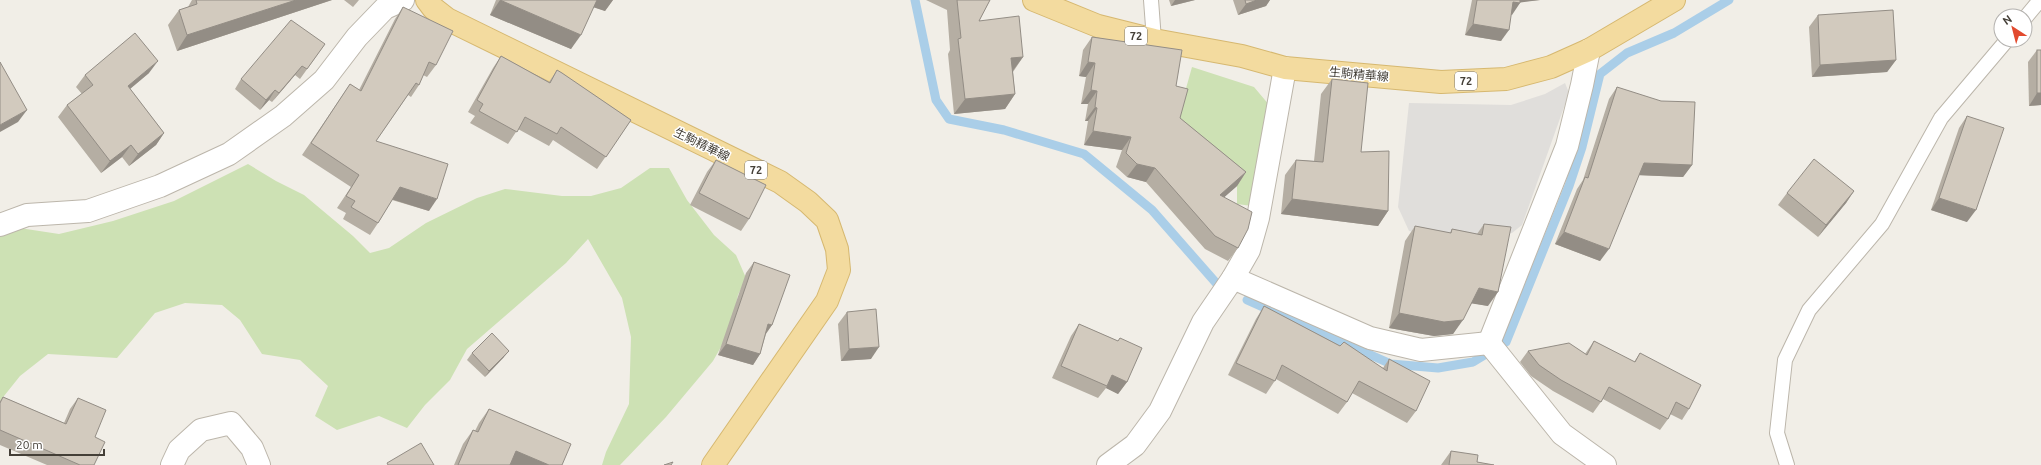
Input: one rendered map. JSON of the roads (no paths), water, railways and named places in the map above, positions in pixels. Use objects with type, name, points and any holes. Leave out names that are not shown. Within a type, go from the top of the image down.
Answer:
[{"type":"main road","name":"生駒精華線","points":[[427,0],[433,8],[447,19],[780,182],[808,202],[827,220],[837,249],[839,270],[827,300],[713,465]]},
{"type":"main road","name":"生駒精華線","points":[[1034,0],[1098,26],[1154,40],[1242,56],[1285,68],[1441,82],[1506,79],[1551,67],[1589,50],[1674,0]]},
{"type":"street","points":[[0,225],[26,215],[88,211],[160,186],[229,154],[283,116],[324,80],[357,37],[385,8],[403,0]]},
{"type":"street","points":[[1489,343],[1567,146],[1589,50]]},
{"type":"street","points":[[1108,465],[1135,445],[1160,411],[1203,322],[1233,278],[1249,250],[1258,218],[1285,68]]},
{"type":"street","points":[[1233,278],[1370,338],[1421,350],[1489,343]]},
{"type":"street","points":[[1489,343],[1562,434],[1605,465]]},
{"type":"street","points":[[172,465],[179,450],[201,430],[231,423],[252,448],[259,465]]},
{"type":"lane","points":[[1151,0],[1154,40]]},
{"type":"lane","points":[[2033,8],[2040,0]]},
{"type":"lane","points":[[1787,465],[1777,433],[1785,360],[1809,310],[1882,224],[1941,118],[2000,48]]},
{"type":"waterway","points":[[915,0],[936,100],[949,119],[1004,130],[1084,154],[1152,210],[1217,284]]},
{"type":"waterway","points":[[1247,300],[1391,364],[1438,368],[1473,362],[1506,342],[1569,186],[1582,147],[1600,74],[1627,53],[1674,33],[1729,0]]}]
